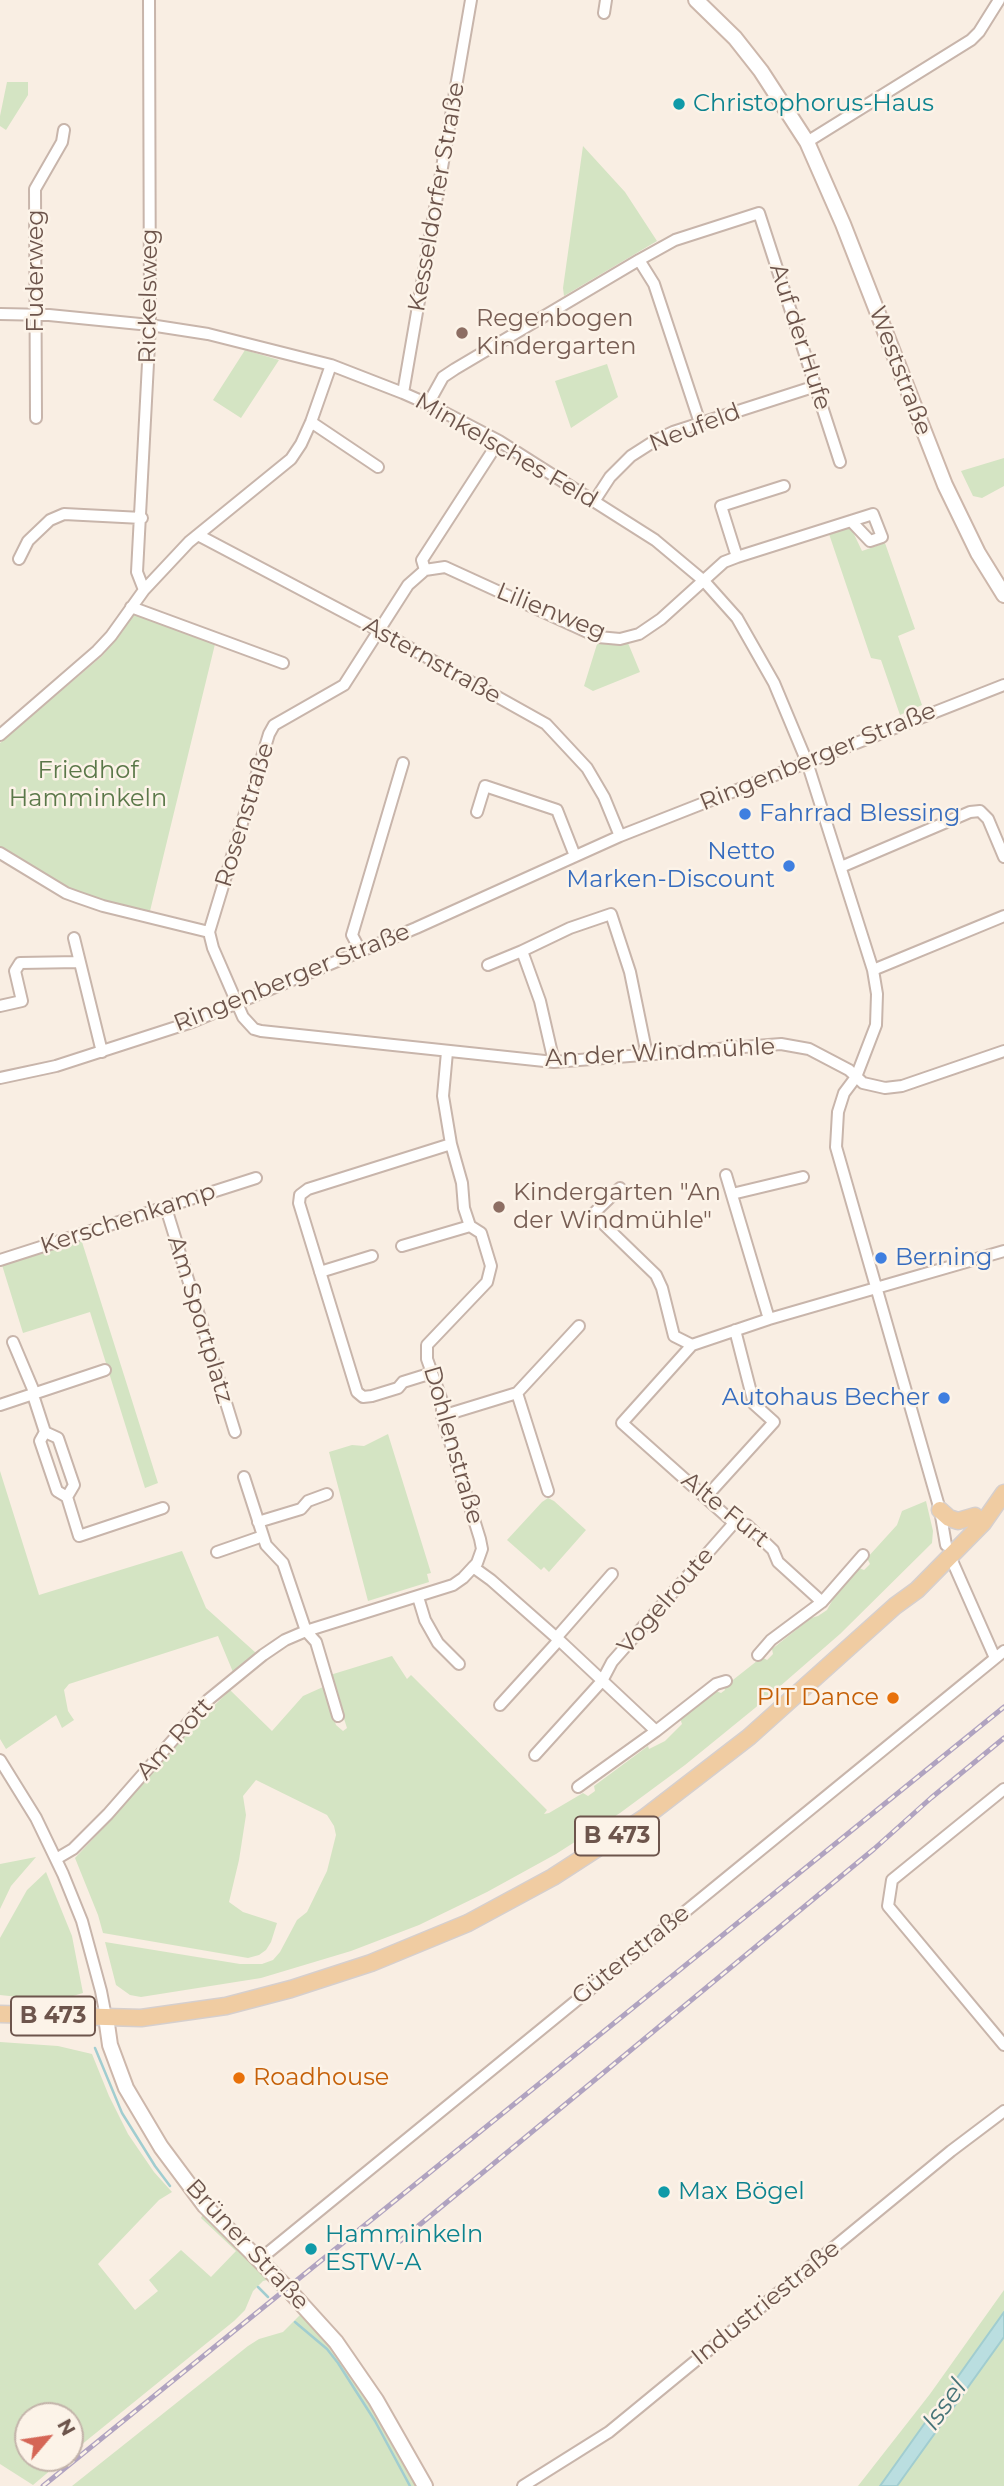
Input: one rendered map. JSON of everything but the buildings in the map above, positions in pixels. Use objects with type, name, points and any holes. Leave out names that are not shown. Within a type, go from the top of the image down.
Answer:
[{"type":"main road","name":"Weststraße","points":[[696,0],[734,38],[761,71],[807,142],[843,224],[945,485],[978,554],[1004,595]]},
{"type":"main road","name":"B 473","points":[[0,2014],[141,2018],[248,2001],[371,1964],[468,1923],[553,1877],[644,1818],[749,1737],[895,1606],[917,1590],[975,1516],[1000,1497]]},
{"type":"main road","name":"B 473","points":[[948,1551],[983,1523],[1000,1497]]},
{"type":"main road","points":[[940,1510],[949,1518],[958,1521],[975,1516]]},
{"type":"main road","name":"Brüner Straße","points":[[106,2018],[110,2045],[120,2073],[146,2126],[205,2206],[328,2333],[357,2370],[425,2486]]},
{"type":"street","name":"Rickelsweg","points":[[144,590],[137,572],[142,518],[150,325],[149,0]]},
{"type":"street","name":"Kesseldorfer Straße","points":[[403,393],[471,0]]},
{"type":"street","points":[[604,13],[606,0]]},
{"type":"street","points":[[807,142],[971,40],[979,33],[999,0]]},
{"type":"street","name":"Fuderweg","points":[[36,418],[36,190],[62,142],[64,130]]},
{"type":"street","name":"Auf der Hufe","points":[[639,260],[675,240],[759,213],[840,462]]},
{"type":"street","points":[[428,404],[443,377],[639,260],[654,284],[700,423]]},
{"type":"street","name":"Minkelsches Feld","points":[[0,314],[150,325],[208,334],[331,365],[428,404],[499,441],[655,540],[704,581],[737,618],[780,694],[807,762],[873,971],[877,994],[876,1025],[856,1077]]},
{"type":"street","points":[[0,735],[97,651],[144,590],[198,535],[291,459],[302,444],[331,365]]},
{"type":"street","name":"Neufeld","points":[[594,500],[610,477],[631,456],[656,440],[816,386]]},
{"type":"street","points":[[311,422],[378,467]]},
{"type":"street","points":[[425,570],[422,560],[499,441]]},
{"type":"street","points":[[737,557],[721,506],[784,486]]},
{"type":"street","points":[[19,559],[28,541],[50,520],[64,514],[142,518]]},
{"type":"street","name":"Lilienweg","points":[[425,570],[445,567],[598,637],[620,639],[639,634],[662,619],[724,562],[851,521]]},
{"type":"street","name":"Asternstraße","points":[[198,535],[546,724],[587,768],[604,797],[620,836]]},
{"type":"street","name":"Rosenstraße","points":[[209,932],[274,725],[344,685],[408,584],[425,570]]},
{"type":"street","points":[[131,607],[283,663]]},
{"type":"street","name":"Ringenberger Straße","points":[[984,691],[1004,679]]},
{"type":"street","name":"Ringenberger Straße","points":[[0,1078],[56,1066],[192,1022],[620,836],[1004,685]]},
{"type":"street","points":[[360,950],[352,935],[403,764]]},
{"type":"street","points":[[477,813],[485,786],[557,810],[575,856]]},
{"type":"street","points":[[841,867],[970,812],[980,811],[988,819],[1004,856]]},
{"type":"street","points":[[0,853],[66,893],[103,906],[209,932],[213,948],[237,1002]]},
{"type":"street","points":[[488,965],[570,928],[611,914],[630,972],[647,1055]]},
{"type":"street","points":[[873,971],[1004,916]]},
{"type":"street","points":[[74,939],[102,1052]]},
{"type":"street","points":[[522,951],[540,1001],[554,1062]]},
{"type":"street","points":[[0,1006],[22,1001],[15,971],[20,963],[79,962]]},
{"type":"street","name":"An der Windmühle","points":[[237,1002],[243,1017],[254,1029],[554,1062],[781,1044],[809,1049],[849,1070],[863,1083],[885,1088],[902,1086],[1004,1051]]},
{"type":"street","name":"Dohlenstraße","points":[[447,1052],[443,1096],[451,1144],[462,1183],[464,1208],[470,1226],[481,1233],[491,1266],[487,1282],[427,1345],[427,1359],[442,1401],[442,1416],[480,1539],[482,1549],[473,1567]]},
{"type":"street","points":[[856,1077],[844,1093],[838,1112],[836,1147],[940,1510],[948,1551],[1000,1655]]},
{"type":"street","points":[[432,1373],[372,1396],[363,1397],[357,1392],[299,1203],[300,1195],[308,1189],[451,1144]]},
{"type":"street","points":[[726,1175],[769,1320]]},
{"type":"street","points":[[732,1194],[803,1177]]},
{"type":"street","name":"Kerschenkamp","points":[[0,1260],[256,1178]]},
{"type":"street","points":[[620,1188],[593,1214],[656,1275],[674,1336],[692,1345],[1004,1251]]},
{"type":"street","name":"Am Sportplatz","points":[[166,1208],[235,1432]]},
{"type":"street","points":[[402,1246],[470,1226]]},
{"type":"street","points":[[320,1272],[372,1256]]},
{"type":"street","points":[[442,1416],[517,1393],[579,1326]]},
{"type":"street","points":[[706,1497],[774,1422],[754,1404],[735,1330]]},
{"type":"street","points":[[13,1342],[34,1394],[45,1432],[40,1441],[44,1453],[57,1491],[67,1497],[79,1536],[163,1508]]},
{"type":"street","name":"Alte Furt","points":[[692,1345],[622,1423],[734,1523],[747,1525],[773,1549],[778,1562],[822,1602]]},
{"type":"street","points":[[0,1405],[105,1370]]},
{"type":"street","points":[[517,1393],[548,1491]]},
{"type":"street","points":[[45,1432],[58,1438],[74,1485],[67,1497]]},
{"type":"street","points":[[244,1477],[266,1545],[283,1563],[306,1631],[316,1642],[338,1716]]},
{"type":"street","points":[[258,1522],[301,1508],[308,1501],[327,1494]]},
{"type":"street","name":"Vogelroute","points":[[535,1755],[602,1681],[612,1662],[734,1523]]},
{"type":"street","points":[[217,1552],[263,1536]]},
{"type":"street","points":[[758,1655],[771,1640],[822,1602],[863,1555]]},
{"type":"street","points":[[473,1567],[557,1639],[656,1731]]},
{"type":"street","name":"Am Rott","points":[[56,1859],[73,1849],[108,1814],[208,1700],[263,1655],[285,1640],[306,1631],[453,1585],[473,1567]]},
{"type":"street","points":[[500,1705],[612,1574]]},
{"type":"street","points":[[418,1597],[425,1620],[438,1643],[459,1664]]},
{"type":"street","name":"Güterstraße","points":[[259,2260],[1000,1655]]},
{"type":"street","points":[[578,1787],[716,1684],[726,1681]]},
{"type":"street","name":"Brüner Straße","points":[[0,1760],[36,1818],[82,1921],[106,2018]]},
{"type":"street","points":[[1004,1789],[892,1880],[888,1906],[1004,2045]]},
{"type":"street","name":"Industriestraße","points":[[523,2486],[609,2432],[951,2151],[1004,2111]]},
{"type":"green space","points":[[7,82],[28,82],[28,95],[6,130],[0,126],[0,116]]},
{"type":"green space","points":[[583,146],[625,192],[657,241],[564,296],[563,288]]},
{"type":"green space","points":[[245,350],[279,360],[241,418],[213,400]]},
{"type":"green space","points":[[607,364],[618,397],[571,428],[555,381]]},
{"type":"green space","points":[[1004,458],[1004,486],[982,498],[973,496],[961,471]]},
{"type":"green space","points":[[847,528],[852,530],[862,551],[885,543],[915,629],[898,636],[922,705],[900,715],[881,660],[871,658],[829,534]]},
{"type":"green space","name":"Friedhof Hamminkeln","points":[[133,614],[216,640],[150,911],[94,901],[80,895],[0,846],[0,743],[102,656]]},
{"type":"green space","points":[[598,641],[628,643],[640,672],[593,691],[584,686]]},
{"type":"green space","points":[[79,1240],[82,1242],[158,1483],[145,1488],[90,1312],[23,1333],[2,1265]]},
{"type":"green space","points":[[388,1434],[431,1573],[427,1574],[429,1582],[368,1601],[329,1452],[352,1445],[364,1446]]},
{"type":"green space","points":[[0,1471],[39,1595],[182,1551],[206,1608],[256,1653],[233,1672],[218,1636],[69,1684],[64,1690],[68,1711],[74,1720],[62,1728],[56,1715],[6,1749],[0,1739]]},
{"type":"green space","points":[[548,1498],[586,1530],[549,1572],[544,1567],[541,1570],[507,1540]]},
{"type":"green space","points":[[926,1501],[933,1531],[932,1543],[840,1634],[685,1765],[620,1813],[556,1854],[419,1925],[351,1951],[261,1978],[141,1997],[130,1995],[116,1985],[105,1942],[240,1964],[262,1964],[273,1960],[297,1920],[307,1912],[327,1871],[336,1835],[327,1815],[256,1780],[243,1796],[246,1815],[229,1902],[243,1912],[277,1923],[266,1950],[248,1958],[103,1933],[75,1858],[181,1738],[230,1690],[272,1731],[303,1696],[323,1687],[336,1725],[343,1731],[347,1728],[330,1675],[392,1656],[407,1679],[411,1675],[547,1810],[544,1814],[549,1813],[583,1793],[588,1796],[595,1791],[594,1786],[648,1746],[649,1749],[665,1741],[682,1724],[680,1718],[716,1691],[721,1693],[725,1690],[724,1687],[762,1657],[767,1660],[773,1654],[772,1649],[811,1618],[827,1610],[837,1592],[859,1568],[864,1570],[870,1564],[867,1558],[897,1525],[902,1511]]},
{"type":"green space","points":[[36,1857],[11,1886],[0,1909],[0,1864]]},
{"type":"green space","points":[[46,1872],[72,1936],[83,1993],[56,2001],[0,1995],[0,1938],[27,1890]]},
{"type":"green space","points":[[0,2042],[58,2046],[92,2054],[128,2134],[154,2172],[172,2192],[159,2200],[98,2264],[135,2310],[158,2291],[149,2280],[181,2250],[211,2277],[236,2251],[201,2218],[203,2214],[280,2289],[277,2291],[267,2280],[263,2281],[253,2291],[245,2310],[234,2321],[84,2443],[84,2402],[14,2402],[14,2472],[48,2472],[33,2485],[0,2464]]},
{"type":"green space","points":[[1004,2290],[1004,2312],[880,2486],[858,2486],[930,2394]]},
{"type":"green space","points":[[301,2314],[346,2363],[416,2486],[72,2486],[248,2346],[259,2339],[283,2332]]},
{"type":"green space","points":[[1004,2337],[1004,2486],[897,2486],[902,2479]]},
{"type":"water","name":"Issel","points":[[1004,2312],[1004,2337],[897,2486],[880,2486]]},
{"type":"waterway","points":[[95,2048],[122,2113],[170,2186]]},
{"type":"waterway","points":[[258,2287],[268,2297]]},
{"type":"waterway","points":[[295,2322],[327,2349],[338,2363],[375,2421],[410,2486]]},
{"type":"railway","points":[[43,2486],[1004,1707]]},
{"type":"railway","points":[[400,2241],[874,1849],[1004,1738]]},
{"type":"place","name":"Christophorus-Haus","points":[[679,104]]},
{"type":"place","name":"Regenbogen Kindergarten","points":[[462,333]]},
{"type":"place","name":"Fahrrad Blessing","points":[[745,814]]},
{"type":"place","name":"Netto Marken-Discount","points":[[789,866]]},
{"type":"place","name":"Kindergarten \"An der Windmühle\"","points":[[499,1207]]},
{"type":"place","name":"Berning","points":[[881,1258]]},
{"type":"place","name":"Autohaus Becher","points":[[944,1398]]},
{"type":"place","name":"PIT Dance","points":[[893,1698]]},
{"type":"place","name":"Roadhouse","points":[[239,2078]]},
{"type":"place","name":"Max Bögel","points":[[664,2192]]},
{"type":"place","name":"Hamminkeln ESTW-A","points":[[311,2249]]}]
